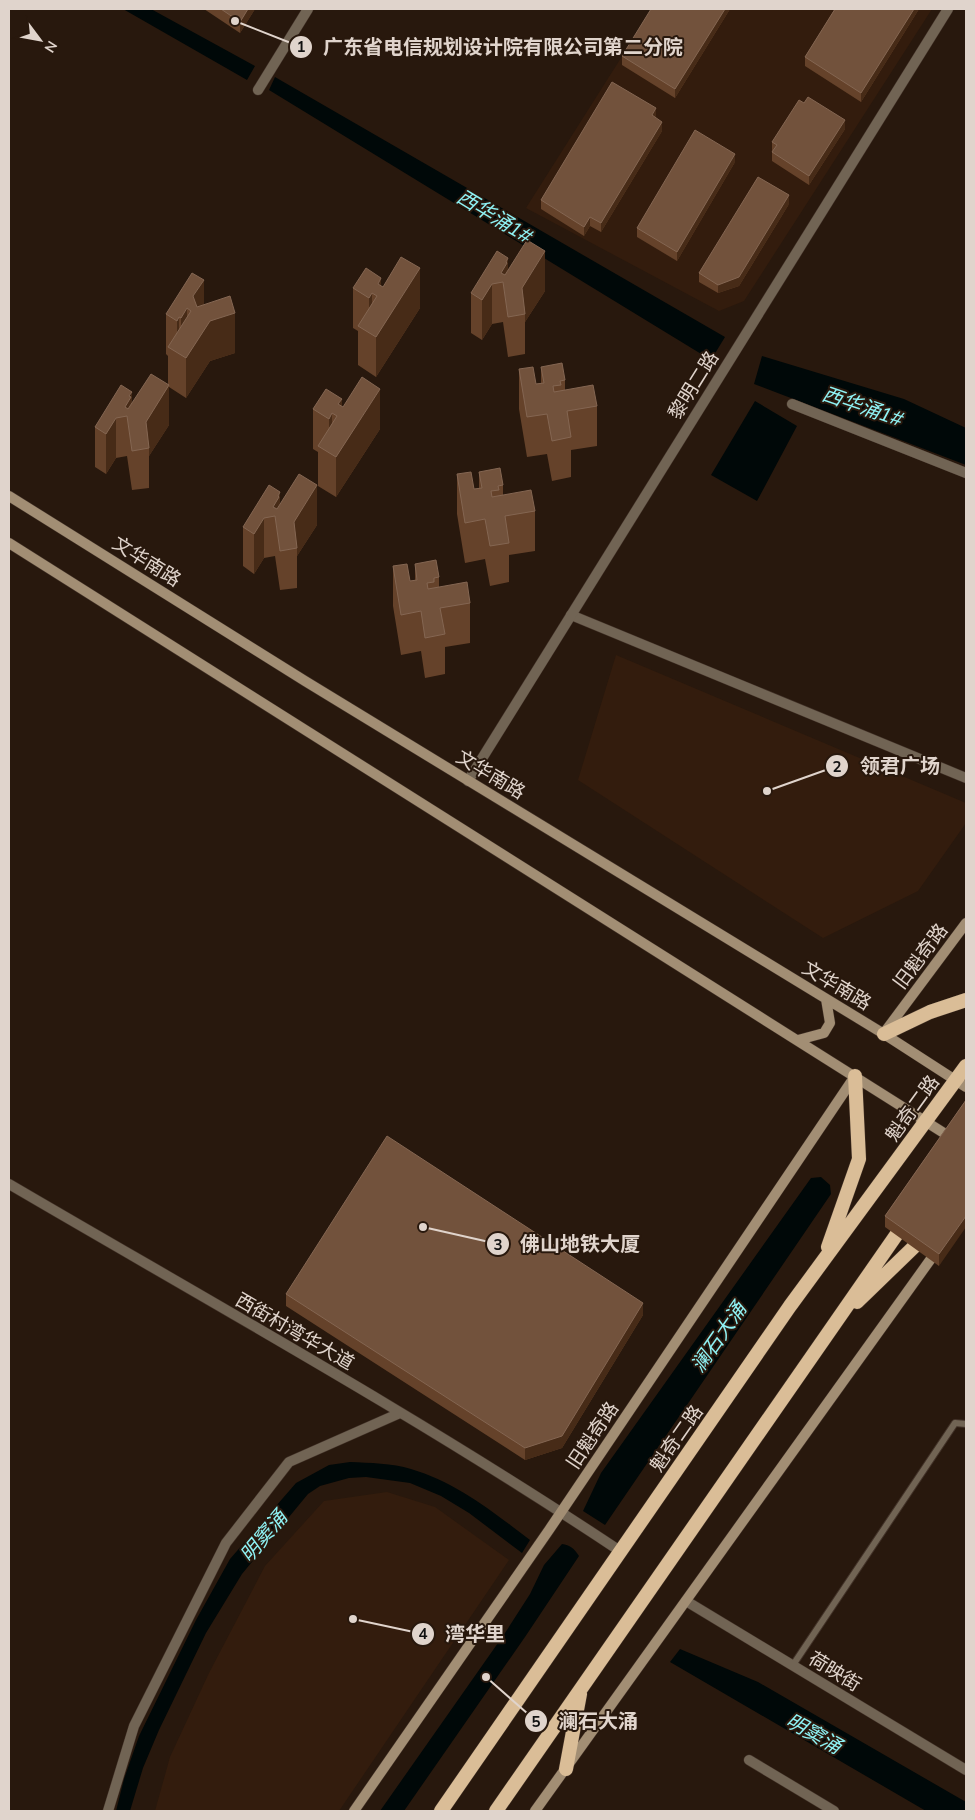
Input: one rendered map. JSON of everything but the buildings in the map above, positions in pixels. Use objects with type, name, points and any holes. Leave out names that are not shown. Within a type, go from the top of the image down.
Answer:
[{"type":"highway","points":[[884,1034],[930,1012],[966,1000]]},
{"type":"highway","name":"魁奇二路","points":[[441,1811],[790,1306],[926,1121],[961,1084],[966,1066]]},
{"type":"highway","points":[[823,1262],[859,1159],[855,1076]]},
{"type":"highway","points":[[496,1811],[915,1208]]},
{"type":"highway","points":[[822,1342],[862,1297],[920,1240],[939,1236]]},
{"type":"highway","points":[[566,1769],[581,1688]]},
{"type":"main road","name":"文华南路","points":[[9,496],[468,781],[884,1034],[961,1084]]},
{"type":"main road","points":[[9,543],[962,1144]]},
{"type":"main road","name":"旧魁奇路","points":[[884,1034],[966,924]]},
{"type":"main road","points":[[798,1040],[824,1033],[830,1023],[826,999]]},
{"type":"main road","name":"旧魁奇路","points":[[354,1811],[561,1512],[855,1076]]},
{"type":"main road","points":[[535,1811],[686,1601],[939,1236]]},
{"type":"street","points":[[258,90],[308,9]]},
{"type":"street","name":"黎明二路","points":[[468,781],[948,9]]},
{"type":"street","points":[[792,404],[966,473]]},
{"type":"street","points":[[571,615],[966,778]]},
{"type":"street","name":"西街村湾华大道","points":[[9,1184],[400,1413],[561,1512],[620,1551]]},
{"type":"street","points":[[108,1811],[134,1726],[226,1543],[289,1462],[400,1413]]},
{"type":"street","name":"荷映街","points":[[686,1601],[966,1770]]},
{"type":"street","points":[[749,1760],[834,1811]]},
{"type":"lane","points":[[793,1665],[955,1423],[966,1424]]},
{"type":"shaded area","points":[[652,9],[932,9],[744,301],[719,311],[526,208]]},
{"type":"shaded area","points":[[616,655],[966,803],[966,823],[918,891],[823,938],[578,780]]},
{"type":"shaded area","points":[[387,1492],[435,1507],[509,1560],[339,1811],[155,1811],[170,1757],[209,1673],[265,1566],[324,1501]]},
{"type":"water","points":[[123,9],[151,9],[255,66],[247,80]]},
{"type":"water","name":"西华涌1#","points":[[275,77],[725,337],[711,360],[269,90]]},
{"type":"water","name":"西华涌1#","points":[[762,356],[904,399],[966,428],[966,465],[754,384]]},
{"type":"water","points":[[755,401],[797,426],[757,501],[711,475]]},
{"type":"water","points":[[821,1177],[830,1185],[831,1194],[605,1525],[583,1511],[601,1473],[811,1178]]},
{"type":"water","name":"明窦涌","points":[[350,1462],[396,1466],[428,1475],[459,1490],[530,1540],[522,1553],[469,1513],[441,1496],[410,1483],[366,1477],[349,1478],[320,1486],[308,1494],[242,1574],[206,1633],[159,1730],[143,1768],[130,1811],[116,1811],[124,1779],[139,1736],[196,1620],[230,1559],[296,1483],[329,1465]]},
{"type":"water","points":[[562,1544],[572,1547],[579,1556],[525,1637],[404,1811],[380,1811],[505,1633],[530,1594],[544,1565]]},
{"type":"water","name":"明窦涌","points":[[680,1649],[758,1682],[966,1802],[966,1811],[926,1811],[670,1662]]},
{"type":"place","name":"广东省电信规划设计院有限公司第二分院","points":[[235,21]]},
{"type":"place","name":"领君广场","points":[[767,791]]},
{"type":"place","name":"佛山地铁大厦","points":[[423,1227]]},
{"type":"place","name":"湾华里","points":[[353,1619]]},
{"type":"place","name":"澜石大涌","points":[[486,1677]]}]
